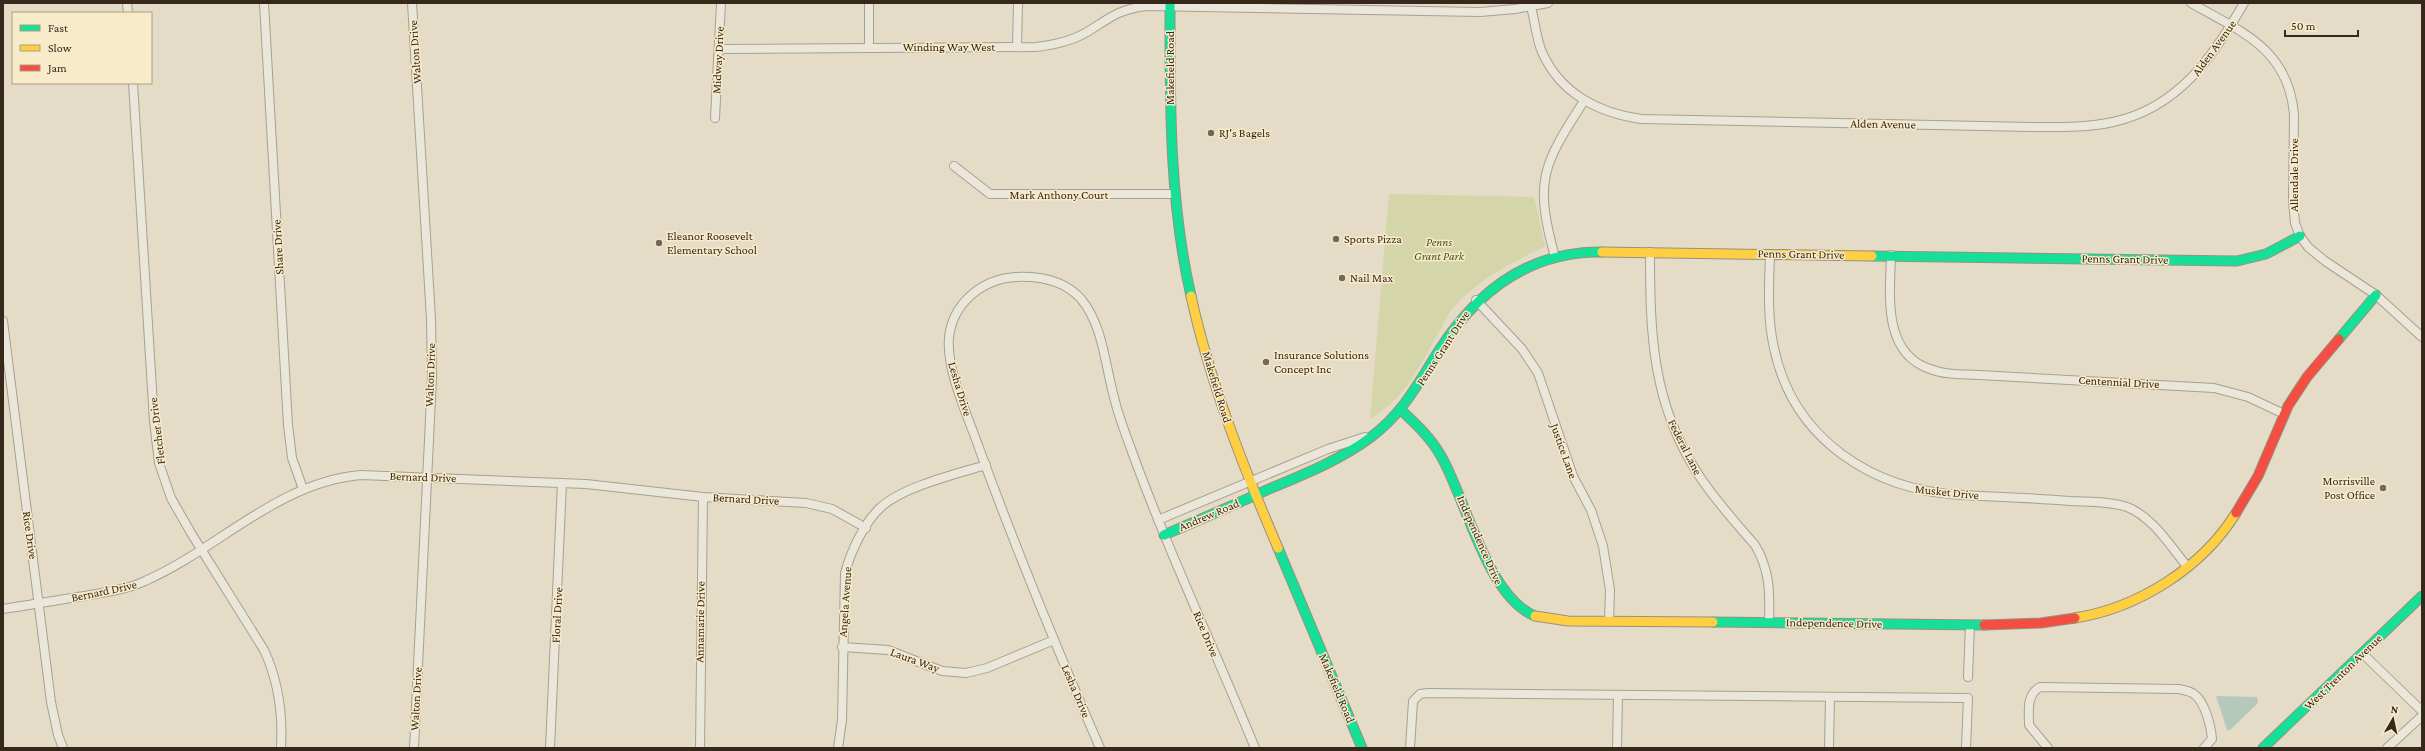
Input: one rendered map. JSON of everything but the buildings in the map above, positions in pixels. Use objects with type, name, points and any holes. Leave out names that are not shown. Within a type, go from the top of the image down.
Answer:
[{"type":"street","name":"Share Drive","points":[[264,3],[288,425],[292,458],[303,489]]},
{"type":"street","name":"Walton Drive","points":[[412,3],[431,319],[432,378],[425,478],[414,748]]},
{"type":"street","name":"Midway Drive","points":[[715,118],[721,3]]},
{"type":"street","points":[[869,3],[869,48]]},
{"type":"street","points":[[1017,47],[1018,3]]},
{"type":"street","name":"Winding Way West","points":[[719,49],[1017,47],[1052,45],[1086,32],[1108,17],[1129,8],[1170,4],[1307,5],[1480,12],[1531,7],[1548,3]]},
{"type":"street","name":"Allendale Drive","points":[[2191,3],[2251,37],[2276,61],[2284,74],[2291,92],[2294,114],[2294,218],[2300,236],[2308,247],[2325,261],[2376,295],[2422,337]]},
{"type":"street","name":"Alden Avenue","points":[[1531,7],[1538,39],[1547,63],[1560,81],[1584,101],[1604,111],[1641,119],[2030,127],[2093,126],[2145,112],[2180,90],[2206,62],[2244,3]]},
{"type":"street","name":"Makefield Road","points":[[1170,4],[1169,74],[1174,194],[1187,280],[1196,315],[1212,375],[1250,482],[1362,748]]},
{"type":"street","name":"Fletcher Drive","points":[[133,84],[156,441],[165,482],[171,498],[264,650],[272,668],[280,697],[281,748]]},
{"type":"street","points":[[1555,257],[1544,211],[1543,193],[1546,170],[1560,138],[1584,101]]},
{"type":"street","name":"Mark Anthony Court","points":[[954,166],[990,194],[1174,194]]},
{"type":"street","name":"Penns Grant Drive","points":[[1255,495],[1333,462],[1376,432],[1400,410],[1453,329],[1476,300],[1508,276],[1538,262],[1555,257],[1599,252],[1650,252],[2237,261],[2266,254],[2300,236]]},
{"type":"street","name":"Federal Lane","points":[[1650,252],[1650,321],[1652,350],[1668,414],[1685,453],[1697,473],[1755,545],[1762,558],[1770,586],[1769,622]]},
{"type":"street","name":"Musket Drive","points":[[1770,254],[1771,332],[1778,362],[1801,410],[1817,432],[1842,456],[1870,473],[1912,489],[1960,495],[2101,502],[2127,508],[2138,513],[2157,530],[2187,566]]},
{"type":"street","name":"Centennial Drive","points":[[1891,256],[1890,305],[1893,328],[1909,355],[1928,369],[1940,372],[1979,375],[2214,388],[2248,397],[2284,414]]},
{"type":"street","name":"Lesha Drive","points":[[1100,748],[1016,548],[962,398],[949,355],[949,338],[956,313],[974,292],[996,281],[1017,277],[1041,278],[1054,281],[1075,293],[1093,317],[1115,401],[1158,520]]},
{"type":"street","points":[[2284,414],[2298,389],[2376,295]]},
{"type":"street","name":"Justice Lane","points":[[1476,300],[1522,349],[1538,373],[1573,476],[1591,510],[1603,546],[1610,590],[1609,621]]},
{"type":"street","name":"Rice Drive","points":[[3,322],[51,702],[58,735],[63,748]]},
{"type":"street","name":"Independence Drive","points":[[1400,410],[1424,432],[1441,456],[1495,576],[1508,598],[1520,608],[1536,616],[1578,621],[1970,625],[2051,623],[2107,611],[2154,590],[2211,546],[2239,510],[2262,470],[2284,414]]},
{"type":"street","name":"Penns Grant Drive","points":[[1250,482],[1328,449],[1376,432]]},
{"type":"street","name":"Angela Avenue","points":[[838,748],[842,720],[842,647],[845,573],[849,560],[866,528],[880,508],[902,494],[986,465]]},
{"type":"street","name":"Bernard Drive","points":[[3,609],[130,587],[170,569],[274,504],[303,489],[342,476],[361,475],[562,483],[637,488],[702,497],[821,505],[842,514],[866,528]]},
{"type":"street","name":"Andrew Road","points":[[1158,520],[1250,482]]},
{"type":"street","name":"Floral Drive","points":[[550,748],[562,483]]},
{"type":"street","name":"Andrew Road","points":[[1164,535],[1255,495]]},
{"type":"street","name":"Annamarie Drive","points":[[700,748],[702,497]]},
{"type":"street","name":"Rice Drive","points":[[1158,520],[1255,748]]},
{"type":"street","name":"West Trenton Avenue","points":[[2263,748],[2422,596]]},
{"type":"street","points":[[1968,677],[1970,625]]},
{"type":"street","name":"Laura Way","points":[[842,647],[888,650],[942,670],[966,673],[987,668],[1054,640]]},
{"type":"street","points":[[2363,654],[2422,711]]},
{"type":"street","points":[[2048,748],[2030,725],[2030,699],[2034,690],[2040,687],[2179,689],[2193,693],[2200,699],[2212,731],[2212,739],[2204,748]]},
{"type":"street","points":[[1410,748],[1411,709],[1413,701],[1420,694],[1968,698],[1966,748]]},
{"type":"street","points":[[1617,748],[1618,695]]},
{"type":"street","points":[[1829,748],[1830,697]]},
{"type":"street","points":[[2387,748],[2422,716]]},
{"type":"green space","name":"Penns Grant Park","points":[[1389,194],[1534,197],[1545,246],[1497,272],[1464,296],[1450,312],[1418,370],[1403,391],[1383,410],[1370,419]]},
{"type":"shaded area","points":[[2216,696],[2257,697],[2258,703],[2230,730],[2227,730]]},
{"type":"traffic: fast","points":[[1170,3],[1172,150],[1178,224],[1191,296]]},
{"type":"traffic: fast","points":[[1872,256],[2237,261],[2266,254],[2300,236]]},
{"type":"traffic: fast","points":[[1164,535],[1309,472],[1347,453],[1371,437],[1392,419],[1409,398],[1453,330],[1469,311],[1506,279],[1528,267],[1550,259],[1575,254],[1602,252]]},
{"type":"traffic: fast","points":[[2339,339],[2376,295]]},
{"type":"traffic: fast","points":[[1401,410],[1418,426],[1437,449],[1450,474],[1479,545],[1504,589],[1518,605],[1535,616]]},
{"type":"traffic: fast","points":[[1278,548],[1362,748]]},
{"type":"traffic: fast","points":[[2263,748],[2422,596]]},
{"type":"traffic: fast","points":[[1713,622],[1984,625]]},
{"type":"traffic: slow","points":[[1602,252],[1872,256]]},
{"type":"traffic: slow","points":[[1191,296],[1208,361],[1228,424],[1278,548]]},
{"type":"traffic: slow","points":[[2075,618],[2099,613],[2122,605],[2145,595],[2166,582],[2187,568],[2205,551],[2222,533],[2236,513]]},
{"type":"traffic: slow","points":[[1535,616],[1568,621],[1713,622]]},
{"type":"traffic: jam","points":[[2236,513],[2258,476],[2288,406],[2307,377],[2339,339]]},
{"type":"traffic: jam","points":[[1984,625],[2041,623],[2075,618]]},
{"type":"place","name":"RJ's Bagels","points":[[1211,133]]},
{"type":"place","name":"Sports Pizza","points":[[1336,239]]},
{"type":"place","name":"Eleanor Roosevelt Elementary School","points":[[659,243]]},
{"type":"place","name":"Nail Max","points":[[1342,278]]},
{"type":"place","name":"Insurance Solutions Concept Inc","points":[[1266,362]]},
{"type":"place","name":"Morrisville Post Office","points":[[2383,488]]}]
